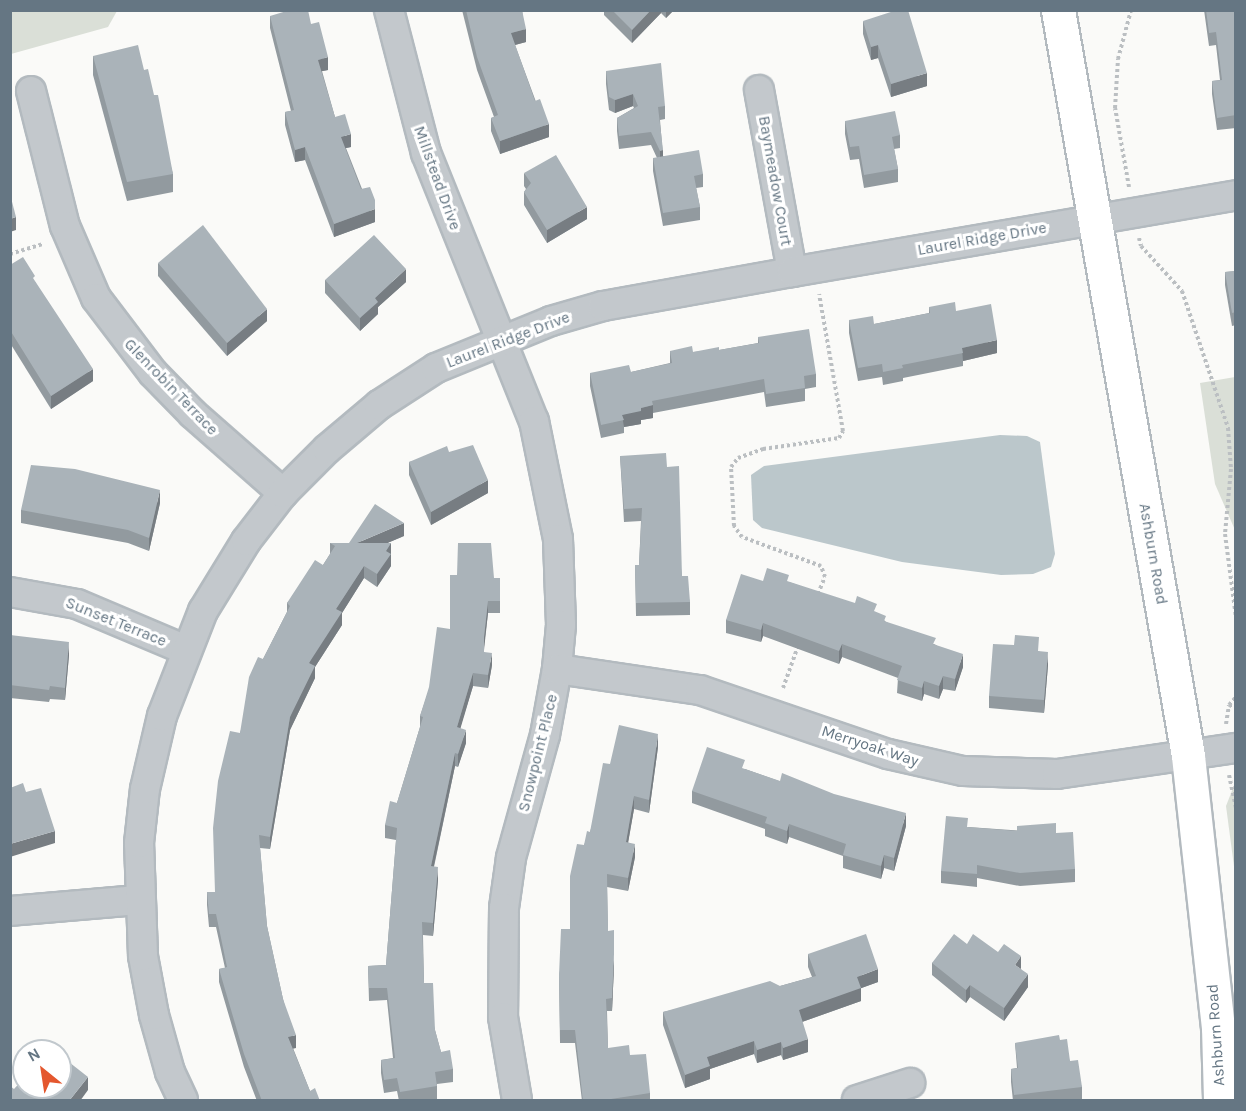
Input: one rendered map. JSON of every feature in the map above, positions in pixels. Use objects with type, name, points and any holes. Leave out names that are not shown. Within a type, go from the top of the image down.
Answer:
[{"type":"street","name":"Millstead Drive","points":[[389,10],[426,153],[501,339]]},
{"type":"street","name":"Ashburn Road","points":[[1058,10],[1188,756],[1218,1027],[1220,1101]]},
{"type":"street","name":"Baymeadow Court","points":[[759,90],[803,270]]},
{"type":"street","name":"Glenrobin Terrace","points":[[31,91],[65,226],[96,298],[123,338],[161,381],[283,493]]},
{"type":"street","name":"Laurel Ridge Drive","points":[[183,1101],[170,1072],[154,1015],[143,956],[139,900],[146,789],[162,716],[186,650],[223,575],[283,493],[327,449],[379,405],[436,368],[501,339],[603,306],[1236,195]]},
{"type":"street","name":"Snowpoint Place","points":[[501,339],[534,421],[553,497],[561,582],[557,669],[545,735],[511,858],[504,908],[503,1017],[517,1101]]},
{"type":"street","name":"Sunset Terrace","points":[[10,592],[77,604],[186,650]]},
{"type":"street","name":"Merryoak Way","points":[[557,669],[700,690],[888,754],[963,771],[1057,774],[1236,748]]},
{"type":"street","points":[[10,911],[139,900]]},
{"type":"street","points":[[857,1101],[910,1083]]},
{"type":"path","points":[[1131,10],[1118,59],[1116,108],[1134,213],[1141,246],[1182,291],[1228,428],[1231,469],[1225,534],[1236,617]]},
{"type":"path","points":[[10,254],[43,244]]},
{"type":"path","points":[[803,270],[843,431],[839,438],[763,449],[738,458],[731,467],[734,526],[742,537],[821,566],[825,578],[816,599]]},
{"type":"path","points":[[783,688],[800,644]]},
{"type":"path","points":[[1229,705],[1236,708]]},
{"type":"shaded area","points":[[11,10],[117,11],[108,27],[11,54]]},
{"type":"shaded area","points":[[1236,377],[1235,530],[1215,484],[1200,383]]},
{"type":"shaded area","points":[[1000,435],[1027,436],[1040,442],[1055,554],[1051,567],[1033,574],[1001,575],[902,562],[762,528],[753,520],[751,475],[764,466]]},
{"type":"shaded area","points":[[1235,783],[1235,874],[1226,806]]},
{"type":"building","points":[[290,10],[308,10],[311,24],[319,22],[328,57],[318,60],[335,117],[345,114],[351,134],[341,137],[361,189],[370,187],[375,200],[375,209],[334,224],[305,147],[295,150],[285,112],[294,110],[270,16]]},
{"type":"building","points":[[466,10],[522,10],[526,29],[511,33],[535,101],[540,99],[549,124],[500,141],[491,118],[498,115],[477,57]]},
{"type":"building","points":[[612,10],[651,10],[632,30]]},
{"type":"building","points":[[897,10],[908,10],[927,73],[891,84],[878,45],[871,47],[863,21]]},
{"type":"building","points":[[1206,10],[1236,10],[1236,115],[1217,118],[1212,81],[1222,80],[1216,32],[1209,33]]},
{"type":"building","points":[[138,45],[144,70],[148,69],[154,95],[158,95],[173,174],[127,182],[93,56]]},
{"type":"building","points":[[661,63],[665,106],[658,107],[663,150],[660,151],[651,132],[619,136],[617,118],[638,106],[633,94],[615,100],[609,97],[606,71]]},
{"type":"building","points":[[895,111],[900,135],[892,137],[898,169],[864,175],[859,146],[850,147],[845,121]]},
{"type":"building","points":[[699,150],[703,174],[694,176],[700,207],[663,213],[653,158]]},
{"type":"building","points":[[556,155],[587,207],[547,230],[524,192],[531,183],[524,173]]},
{"type":"building","points":[[10,194],[16,217],[10,219]]},
{"type":"building","points":[[203,225],[267,309],[227,343],[158,263]]},
{"type":"building","points":[[374,235],[406,269],[375,298],[378,302],[360,318],[325,280]]},
{"type":"building","points":[[23,257],[35,276],[33,278],[93,369],[51,396],[10,330],[10,265]]},
{"type":"building","points":[[1236,271],[1236,312],[1232,313],[1225,272]]},
{"type":"building","points":[[955,302],[956,311],[991,304],[997,340],[962,348],[963,353],[902,365],[903,368],[883,372],[882,364],[858,368],[849,320],[873,316],[874,324],[930,313],[929,307]]},
{"type":"building","points":[[809,329],[816,374],[804,376],[805,388],[766,394],[764,379],[652,401],[653,405],[641,408],[641,411],[622,415],[624,420],[601,425],[590,373],[629,365],[631,372],[672,363],[670,351],[692,346],[693,352],[719,347],[719,350],[759,343],[758,337]]},
{"type":"building","points":[[473,445],[488,480],[431,512],[409,462],[447,446],[449,452]]},
{"type":"building","points":[[666,453],[667,467],[679,466],[682,576],[688,576],[690,602],[636,603],[635,565],[639,565],[642,508],[624,509],[620,456]]},
{"type":"building","points":[[31,465],[75,469],[160,490],[149,538],[128,530],[21,510]]},
{"type":"building","points":[[375,504],[404,523],[357,543],[391,543],[386,551],[391,554],[377,574],[364,566],[336,609],[342,612],[309,663],[315,666],[290,717],[270,837],[259,835],[267,926],[283,999],[296,1035],[288,1037],[310,1091],[315,1088],[320,1101],[262,1101],[244,1054],[219,969],[227,967],[216,914],[209,914],[207,892],[215,892],[213,828],[218,781],[230,731],[240,733],[249,677],[258,657],[263,659],[290,606],[287,603],[315,560],[323,565],[335,546],[330,543],[349,543]]},
{"type":"building","points":[[458,543],[491,543],[494,578],[500,578],[500,601],[488,601],[484,652],[492,653],[488,675],[473,673],[457,727],[466,730],[458,754],[455,753],[431,866],[438,867],[433,923],[422,922],[424,983],[433,983],[435,1030],[441,1052],[450,1050],[453,1069],[435,1072],[437,1086],[400,1092],[397,1078],[384,1080],[381,1060],[395,1058],[387,988],[369,988],[368,966],[386,965],[397,828],[385,825],[390,801],[397,803],[423,717],[420,716],[429,687],[437,627],[450,629],[450,575],[457,575]]},
{"type":"building","points":[[767,568],[789,575],[787,581],[855,603],[857,596],[877,604],[874,611],[886,616],[884,621],[936,638],[933,644],[963,654],[955,679],[943,676],[939,686],[924,681],[922,688],[897,680],[902,666],[842,644],[839,651],[763,623],[761,630],[726,620],[741,574],[763,581]]},
{"type":"building","points":[[10,635],[69,642],[65,688],[50,686],[49,690],[10,685]]},
{"type":"building","points":[[1015,635],[1039,637],[1038,651],[1048,652],[1044,700],[989,696],[993,644],[1014,645]]},
{"type":"building","points":[[619,725],[658,734],[649,800],[634,796],[626,842],[635,844],[628,878],[607,874],[608,931],[614,930],[612,998],[606,999],[608,1048],[629,1045],[630,1055],[646,1054],[650,1093],[611,1099],[611,1101],[583,1101],[575,1030],[560,1030],[561,929],[570,929],[570,876],[577,844],[584,845],[587,831],[590,832],[603,763],[610,764]]},
{"type":"building","points":[[707,747],[745,760],[742,768],[780,781],[782,773],[834,794],[906,813],[894,858],[884,855],[881,866],[843,855],[846,844],[789,824],[787,831],[765,823],[767,817],[692,791]]},
{"type":"building","points":[[23,783],[26,792],[41,788],[55,831],[10,844],[10,788]]},
{"type":"building","points":[[946,816],[968,818],[967,827],[1017,831],[1017,826],[1056,823],[1056,833],[1073,832],[1075,869],[1020,873],[977,865],[977,874],[941,871]]},
{"type":"building","points":[[866,934],[878,969],[857,977],[861,988],[799,1010],[808,1039],[783,1048],[781,1042],[757,1050],[754,1041],[707,1057],[710,1066],[685,1075],[663,1012],[770,981],[780,986],[816,976],[808,954]]},
{"type":"building","points":[[954,934],[967,944],[973,934],[998,952],[1004,944],[1021,956],[1015,965],[1028,974],[1004,1008],[970,985],[966,990],[932,963]]},
{"type":"building","points":[[1059,1035],[1060,1040],[1067,1039],[1070,1061],[1078,1060],[1082,1087],[1014,1095],[1011,1069],[1018,1068],[1015,1043]]},
{"type":"building","points":[[72,1064],[88,1077],[72,1097]]},
{"type":"building","points":[[10,1086],[12,1099],[71,1099],[69,1101],[10,1101]]}]
